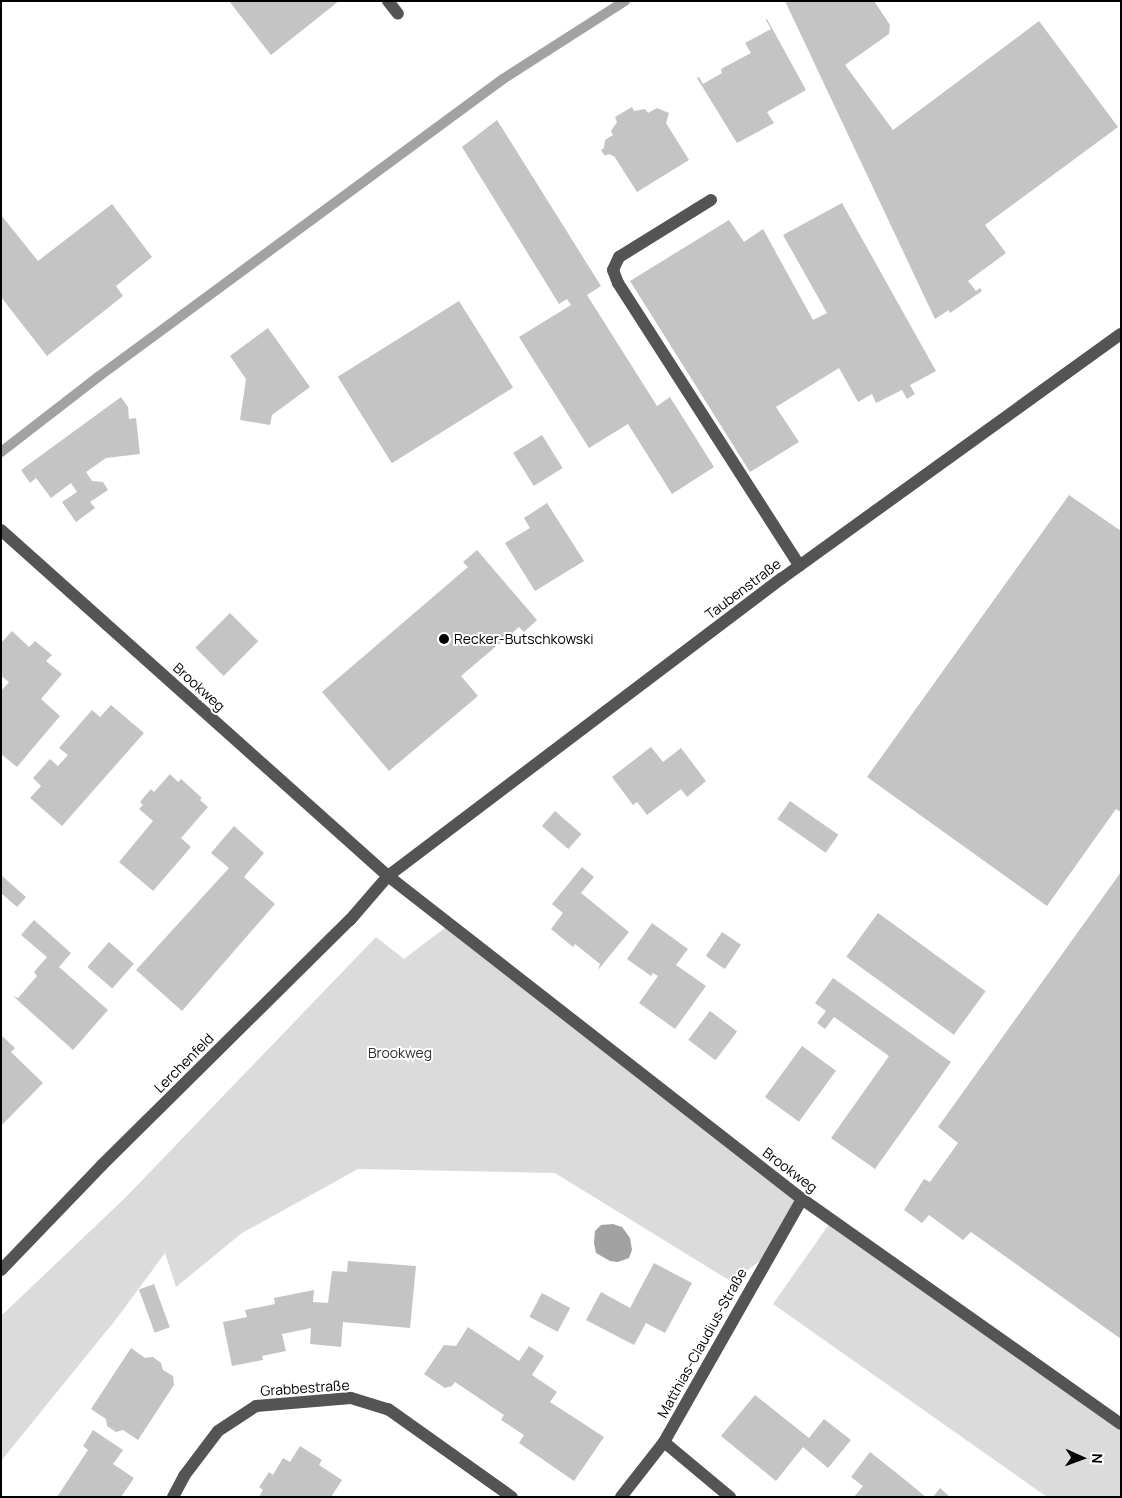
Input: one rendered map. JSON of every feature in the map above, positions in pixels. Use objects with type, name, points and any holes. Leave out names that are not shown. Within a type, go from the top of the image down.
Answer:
[{"type":"street","points":[[388,1],[398,14]]},
{"type":"street","points":[[710,200],[620,257],[613,270],[618,283],[800,566]]},
{"type":"street","name":"Taubenstraße","points":[[388,876],[800,566],[1121,334]]},
{"type":"street","name":"Brookweg","points":[[1,530],[388,876],[802,1199],[1121,1424]]},
{"type":"street","name":"Lerchenfeld","points":[[1,1270],[102,1165],[350,920],[388,876]]},
{"type":"street","name":"Matthias-Claudius-Straße","points":[[621,1497],[664,1442],[802,1199]]},
{"type":"street","name":"Grabbestraße","points":[[173,1497],[184,1476],[218,1431],[256,1406],[352,1398],[388,1409],[512,1497]]},
{"type":"street","points":[[664,1442],[730,1497]]},
{"type":"green space","points":[[450,924],[802,1199],[769,1254],[732,1282],[555,1173],[358,1169],[242,1233],[176,1287],[165,1253],[117,1318],[1,1461],[1,1316],[126,1197],[376,937],[404,959]]},
{"type":"green space","points":[[832,1220],[1121,1424],[1121,1497],[1047,1497],[773,1304]]},
{"type":"shaded area","points":[[613,1224],[622,1227],[630,1238],[632,1250],[629,1258],[618,1262],[610,1261],[596,1253],[594,1243],[595,1231],[601,1225]]},
{"type":"building","points":[[229,1],[339,1],[271,55]]},
{"type":"building","points":[[785,1],[874,1],[890,25],[889,34],[845,65],[893,130],[1039,21],[1118,127],[985,225],[1006,253],[968,281],[976,291],[980,288],[982,291],[950,313],[949,310],[935,319]]},
{"type":"building","points":[[767,19],[806,90],[767,112],[774,123],[737,143],[697,78],[699,77],[703,84],[722,73],[721,69],[751,53],[745,43],[771,29]]},
{"type":"building","points":[[632,107],[634,111],[645,109],[648,113],[657,108],[669,113],[666,123],[689,160],[637,192],[614,156],[608,154],[605,156],[601,150],[604,148],[605,140],[613,135],[611,131],[617,122],[615,117]]},
{"type":"building","points":[[497,120],[601,286],[587,295],[657,406],[670,397],[714,467],[672,494],[628,424],[589,448],[519,337],[571,305],[567,299],[559,304],[462,147]]},
{"type":"building","points":[[842,203],[936,371],[910,385],[915,394],[907,399],[902,390],[876,403],[872,394],[858,402],[839,368],[776,407],[799,442],[750,472],[630,281],[729,220],[744,242],[763,229],[813,320],[827,313],[783,235]]},
{"type":"building","points":[[112,204],[152,257],[116,286],[123,296],[47,356],[1,297],[1,215],[38,261]]},
{"type":"building","points":[[459,301],[513,388],[392,463],[338,377]]},
{"type":"building","points":[[268,328],[310,387],[272,415],[270,425],[240,420],[246,379],[230,356]]},
{"type":"building","points":[[121,397],[128,407],[129,419],[136,418],[140,454],[106,458],[86,472],[92,481],[103,482],[108,490],[90,502],[95,508],[76,522],[62,502],[77,492],[71,483],[51,498],[36,478],[30,483],[21,470]]},
{"type":"building","points":[[542,435],[563,468],[534,486],[513,453]]},
{"type":"building","points":[[1069,495],[1121,531],[1121,812],[1116,809],[1047,906],[867,777]]},
{"type":"building","points":[[547,503],[584,561],[535,591],[505,543],[530,528],[524,518]]},
{"type":"building","points":[[477,550],[537,620],[524,632],[519,627],[461,676],[478,696],[389,771],[322,692],[468,567],[463,562]]},
{"type":"building","points":[[230,613],[258,641],[224,676],[195,648]]},
{"type":"building","points":[[12,631],[29,647],[35,641],[52,655],[46,661],[62,674],[41,699],[60,716],[17,767],[1,754],[1,691],[9,682],[1,676],[1,643]]},
{"type":"building","points":[[111,705],[144,733],[62,826],[30,798],[41,786],[33,778],[50,759],[58,766],[68,755],[59,748],[92,710],[100,717]]},
{"type":"building","points":[[651,747],[663,762],[681,748],[706,781],[687,797],[681,789],[647,815],[637,802],[633,805],[612,777]]},
{"type":"building","points":[[170,774],[178,782],[181,779],[202,798],[200,800],[208,807],[181,838],[191,847],[153,891],[119,862],[153,821],[139,809],[143,805],[140,802],[151,789],[154,792]]},
{"type":"building","points":[[790,801],[838,835],[826,853],[777,819]]},
{"type":"building","points":[[555,811],[581,834],[568,849],[542,826]]},
{"type":"building","points":[[234,826],[264,853],[244,877],[275,904],[182,1011],[136,970],[229,868],[211,853]]},
{"type":"building","points":[[582,867],[594,877],[581,893],[629,932],[598,970],[600,964],[575,944],[573,947],[551,929],[563,913],[552,904]]},
{"type":"building","points":[[1121,872],[1121,1339],[971,1232],[963,1240],[929,1215],[922,1223],[904,1210],[924,1179],[930,1182],[958,1143],[938,1127]]},
{"type":"building","points":[[1,875],[26,897],[17,907],[1,893]]},
{"type":"building","points":[[878,913],[986,991],[954,1035],[846,957]]},
{"type":"building","points":[[34,920],[71,953],[59,967],[108,1010],[73,1050],[13,996],[18,998],[37,976],[34,972],[47,957],[21,935]]},
{"type":"building","points":[[652,923],[688,949],[676,965],[706,986],[675,1029],[639,1003],[658,976],[653,973],[651,976],[627,959]]},
{"type":"building","points":[[722,932],[741,945],[725,969],[706,956]]},
{"type":"building","points":[[109,942],[134,964],[112,989],[87,967]]},
{"type":"building","points":[[833,978],[951,1062],[875,1169],[831,1138],[889,1056],[834,1017],[825,1029],[817,1023],[826,1011],[815,1003]]},
{"type":"building","points":[[710,1011],[737,1031],[715,1060],[688,1040]]},
{"type":"building","points":[[1,1035],[15,1048],[11,1052],[43,1083],[1,1126]]},
{"type":"building","points":[[802,1046],[836,1071],[799,1122],[765,1097]]},
{"type":"building","points":[[348,1261],[416,1266],[410,1328],[343,1322],[341,1347],[310,1344],[311,1328],[282,1334],[286,1351],[262,1356],[263,1360],[232,1366],[223,1322],[247,1317],[245,1310],[275,1304],[274,1298],[314,1290],[313,1302],[328,1303],[332,1271],[347,1272]]},
{"type":"building","points":[[654,1263],[692,1283],[665,1333],[646,1323],[634,1345],[586,1320],[601,1292],[630,1308]]},
{"type":"building","points":[[154,1284],[170,1327],[155,1333],[139,1289]]},
{"type":"building","points":[[542,1293],[570,1308],[558,1332],[529,1317]]},
{"type":"building","points":[[468,1327],[519,1361],[529,1346],[544,1356],[532,1375],[557,1392],[550,1402],[604,1437],[574,1481],[519,1443],[524,1435],[501,1420],[504,1415],[455,1382],[452,1386],[445,1388],[424,1374],[444,1345],[456,1346]]},
{"type":"building","points":[[131,1348],[145,1358],[153,1357],[161,1363],[163,1370],[173,1376],[174,1385],[138,1440],[123,1430],[116,1432],[107,1426],[106,1419],[91,1409]]},
{"type":"building","points":[[755,1395],[809,1438],[824,1419],[851,1440],[828,1468],[803,1447],[776,1481],[721,1436]]},
{"type":"building","points":[[93,1430],[123,1450],[113,1464],[134,1478],[121,1497],[57,1497],[88,1450],[83,1446]]},
{"type":"building","points":[[300,1446],[322,1460],[319,1465],[342,1480],[331,1497],[259,1497],[263,1490],[259,1487],[269,1472],[273,1475],[283,1458],[290,1462]]},
{"type":"building","points":[[870,1452],[926,1497],[854,1497],[863,1486],[851,1477]]},
{"type":"building","points":[[940,1488],[950,1497],[933,1497]]},
{"type":"waterway","points":[[1,452],[98,377],[503,79],[625,1]]},
{"type":"place","name":"Recker-Butschkowski","points":[[444,639]]}]
